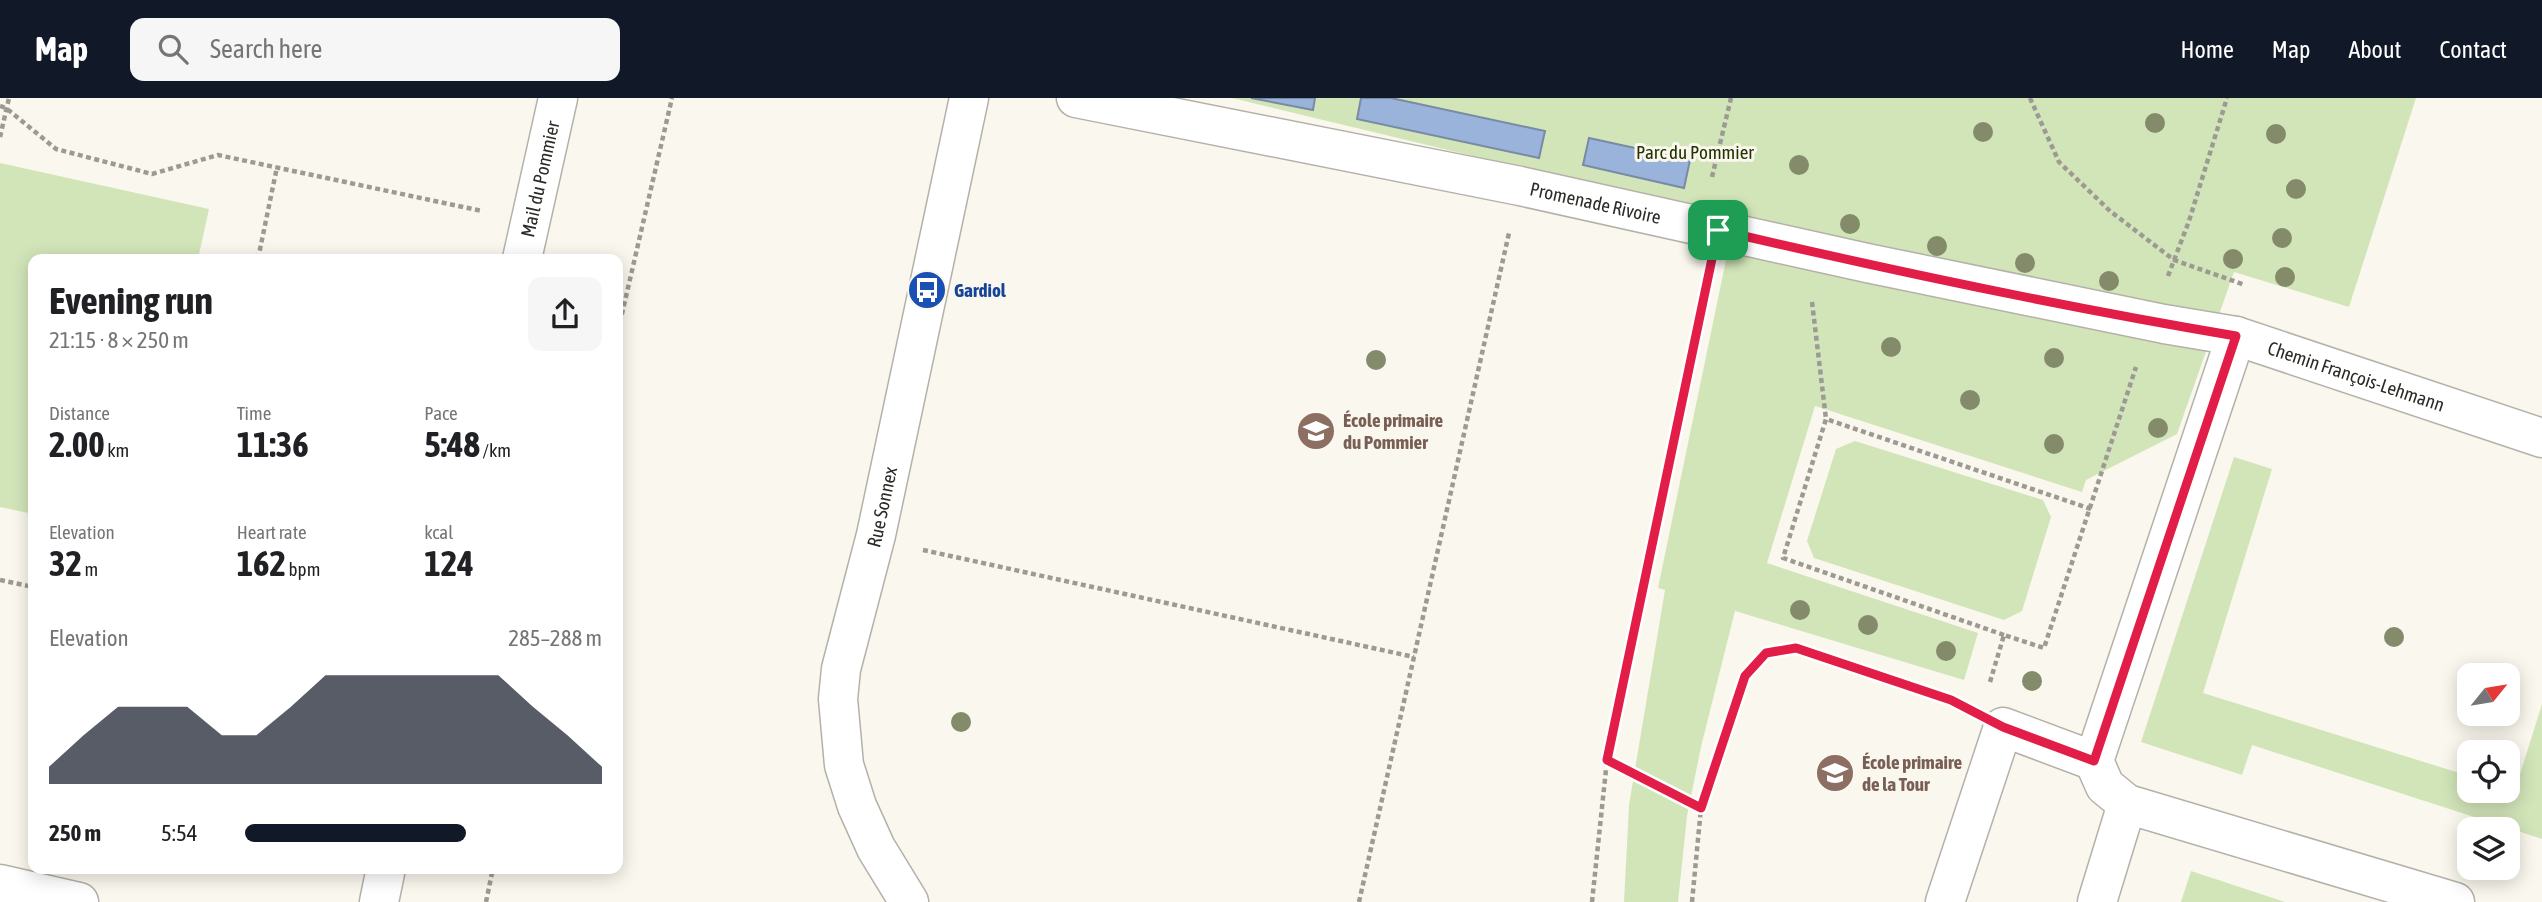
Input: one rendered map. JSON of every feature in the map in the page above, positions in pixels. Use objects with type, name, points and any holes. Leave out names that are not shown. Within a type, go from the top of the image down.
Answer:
[{"type":"street","name":"Mail du Pommier","points":[[523,254],[558,98]]},
{"type":"street","name":"Rue Sonnex","points":[[909,902],[876,848],[858,806],[844,765],[838,699],[841,669],[876,536],[969,98]]},
{"type":"street","name":"Promenade Rivoire","points":[[1076,98],[1520,186],[1806,250],[2236,336]]},
{"type":"street","name":"Chemin François-Lehmann","points":[[2236,336],[2542,438]]},
{"type":"street","points":[[2236,336],[2094,761],[2105,786],[2127,804],[2455,902]]},
{"type":"street","points":[[1945,902],[1991,721],[2094,761]]},
{"type":"street","points":[[2097,902],[2127,804]]},
{"type":"street","points":[[379,902],[385,874]]},
{"type":"street","points":[[0,884],[79,902]]},
{"type":"path","points":[[0,137],[3,107],[9,98]]},
{"type":"path","points":[[623,309],[672,98]]},
{"type":"path","points":[[1592,902],[1607,760],[1709,228],[1731,98]]},
{"type":"path","points":[[2030,98],[2059,162],[2110,211],[2174,260]]},
{"type":"path","points":[[1806,250],[1826,419],[1783,558],[2045,648],[2151,321],[2189,222],[2227,98]]},
{"type":"path","points":[[3,107],[56,149],[152,174],[218,155],[531,220]]},
{"type":"path","points":[[259,254],[277,167]]},
{"type":"path","points":[[1359,902],[1520,186]]},
{"type":"path","points":[[1826,419],[2091,509]]},
{"type":"path","points":[[914,548],[1414,657]]},
{"type":"path","points":[[0,580],[28,586]]},
{"type":"path","points":[[1692,902],[1701,808],[1745,676],[1766,653],[1796,648],[1951,700],[1991,721],[2004,635]]},
{"type":"path","points":[[1607,760],[1701,808]]},
{"type":"path","points":[[486,902],[493,874]]},
{"type":"green space","name":"Parc du Pommier","points":[[1232,98],[2416,98],[2349,307],[2234,272],[2177,434],[2086,480],[2082,492],[1815,406],[1767,563],[1978,633],[1964,680],[1735,611],[1687,816],[1678,902],[1624,902],[1629,805],[1665,590],[1658,588],[1726,260],[1739,220]]},
{"type":"green space","points":[[0,163],[209,209],[199,254],[28,254],[28,513],[0,507]]},
{"type":"green space","points":[[1855,441],[2043,500],[2051,517],[2022,611],[2004,620],[1814,558],[1807,541],[1836,449]]},
{"type":"green space","points":[[2234,457],[2272,469],[2203,693],[2457,772],[2457,803],[2520,803],[2520,774],[2542,704],[2542,839],[2520,832],[2520,817],[2474,817],[2252,745],[2242,775],[2141,742]]},
{"type":"green space","points":[[2191,871],[2285,902],[2181,902]]},
{"type":"water","points":[[1251,98],[1315,98],[1313,110]]},
{"type":"water","points":[[1361,98],[1391,98],[1545,131],[1539,158],[1357,119]]},
{"type":"water","points":[[1589,138],[1690,160],[1684,188],[1583,165]]},
{"type":"place","name":"Gardiol","points":[[927,290]]},
{"type":"place","name":"École primaire du Pommier","points":[[1316,431]]},
{"type":"place","name":"École primaire de la Tour","points":[[1835,773]]},
{"type":"route","points":[[1718,230],[1867,264],[2236,336],[2094,761],[2003,727],[1951,700],[1796,648],[1766,653],[1745,676],[1701,808],[1607,760],[1718,230]]}]
